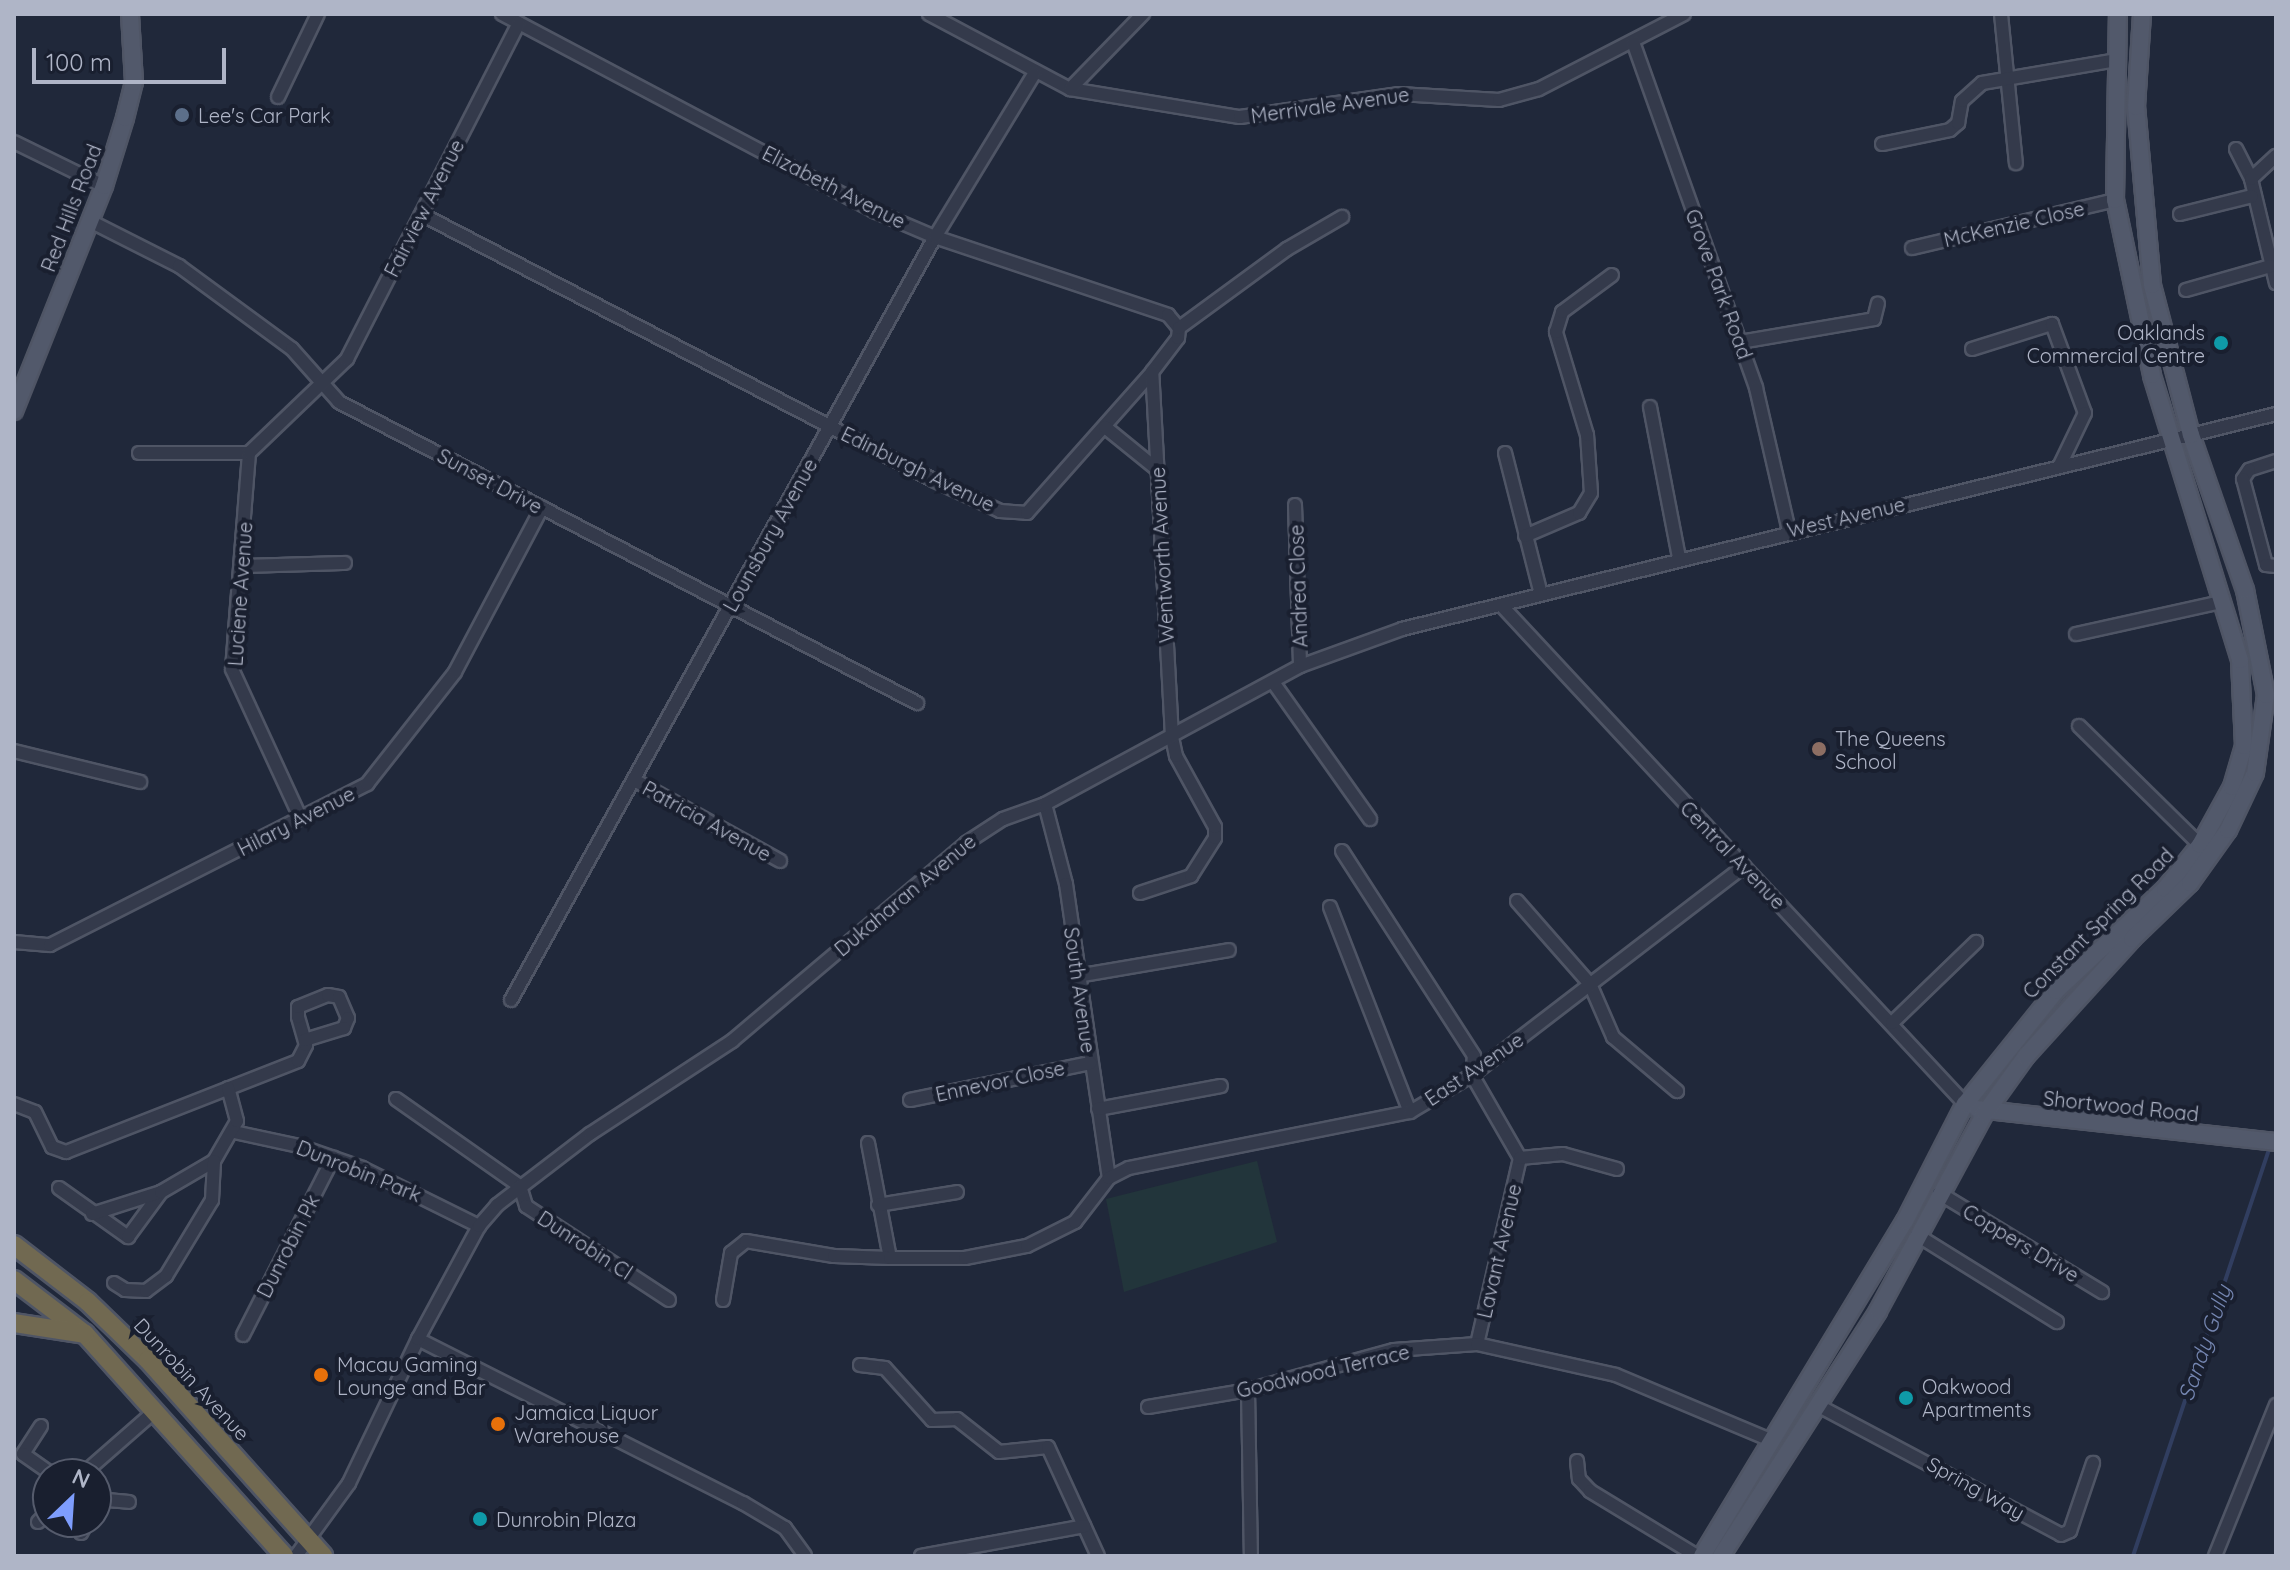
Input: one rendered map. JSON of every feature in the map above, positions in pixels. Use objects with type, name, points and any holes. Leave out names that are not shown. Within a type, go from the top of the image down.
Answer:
[{"type":"highway","name":"Dunrobin Avenue","points":[[14,1245],[88,1302],[148,1360],[323,1556]]},
{"type":"highway","points":[[14,1280],[85,1334],[284,1556]]},
{"type":"highway","points":[[14,1323],[85,1334]]},
{"type":"main road","name":"Red Hills Road","points":[[14,410],[104,186],[134,82],[130,14]]},
{"type":"main road","name":"Constant Spring Road","points":[[1700,1556],[1905,1221],[1965,1104],[2056,991],[2165,889],[2200,845],[2232,787],[2244,746],[2240,660],[2170,440],[2115,200],[2118,14]]},
{"type":"main road","name":"Constant Spring Road","points":[[1721,1556],[1878,1311],[1939,1193],[1985,1113],[2026,1056],[2132,939],[2190,883],[2228,830],[2255,773],[2271,697],[2245,590],[2191,435],[2152,285],[2141,200],[2136,107],[2142,14]]},
{"type":"main road","name":"Shortwood Road","points":[[1965,1104],[1985,1113],[2276,1142]]},
{"type":"street","points":[[278,97],[318,14]]},
{"type":"street","name":"Elizabeth Avenue","points":[[502,14],[874,211],[935,237],[1155,310],[1179,328]]},
{"type":"street","name":"Merrivale Avenue","points":[[929,14],[1034,74],[1070,89],[1240,117],[1399,94],[1499,100],[1539,89],[1684,14]]},
{"type":"street","points":[[1070,89],[1143,14]]},
{"type":"street","points":[[2001,14],[2016,163]]},
{"type":"street","name":"Fairview Avenue","points":[[321,387],[347,359],[519,23]]},
{"type":"street","name":"Grove Park Road","points":[[1633,42],[1740,342],[1789,531]]},
{"type":"street","points":[[1882,144],[1950,130],[1970,90],[2006,79],[2116,60]]},
{"type":"street","name":"Lounsbury Avenue","points":[[511,1000],[935,237],[1034,74]]},
{"type":"street","points":[[14,142],[104,186]]},
{"type":"street","points":[[2236,149],[2251,179],[2252,196],[2276,283]]},
{"type":"street","points":[[2251,179],[2276,156]]},
{"type":"street","points":[[2180,214],[2252,196]]},
{"type":"street","name":"McKenzie Close","points":[[1912,248],[2115,200]]},
{"type":"street","name":"Edinburgh Avenue","points":[[421,214],[1000,511],[1027,513],[1152,372],[1178,338],[1179,328],[1287,249],[1342,217]]},
{"type":"street","name":"Sunset Drive","points":[[90,221],[179,266],[292,349],[321,387],[339,402],[917,703]]},
{"type":"street","points":[[2186,290],[2271,266]]},
{"type":"street","points":[[1525,536],[1579,513],[1591,493],[1587,435],[1556,332],[1562,312],[1612,275]]},
{"type":"street","points":[[1740,342],[1874,319],[1878,303]]},
{"type":"street","points":[[1972,349],[2052,324],[2085,413],[2059,467]]},
{"type":"street","name":"Wentworth Avenue","points":[[1140,893],[1191,876],[1215,838],[1215,827],[1176,756],[1172,737],[1152,372]]},
{"type":"street","points":[[139,453],[249,453],[321,387]]},
{"type":"street","points":[[1650,407],[1679,558]]},
{"type":"street","name":"West Avenue","points":[[1501,605],[1679,558],[2276,414]]},
{"type":"street","points":[[1105,427],[1158,470]]},
{"type":"street","name":"Luciene Avenue","points":[[249,453],[232,669],[301,819]]},
{"type":"street","points":[[1505,453],[1541,594]]},
{"type":"street","points":[[2272,566],[2243,479],[2249,470],[2276,461]]},
{"type":"street","name":"Andrea Close","points":[[1295,505],[1300,666]]},
{"type":"street","name":"Hilary Avenue","points":[[14,942],[50,945],[367,784],[413,731],[455,672],[542,508]]},
{"type":"street","points":[[242,566],[345,563]]},
{"type":"street","points":[[2076,634],[2222,602]]},
{"type":"street","name":"Dukaharan Avenue","points":[[296,1556],[349,1483],[418,1339],[479,1226],[520,1186],[732,1041],[966,843],[1003,819],[1045,804],[1300,666],[1402,629],[1501,605]]},
{"type":"street","name":"Central Avenue","points":[[1501,605],[1965,1104]]},
{"type":"street","points":[[1273,682],[1370,819]]},
{"type":"street","points":[[2079,726],[2200,845]]},
{"type":"street","points":[[14,751],[140,782]]},
{"type":"street","name":"Patricia Avenue","points":[[634,780],[780,861]]},
{"type":"street","name":"South Avenue","points":[[1045,804],[1066,884],[1077,976],[1109,1178]]},
{"type":"street","name":"Lavant Avenue","points":[[1342,851],[1474,1056],[1472,1075],[1520,1158],[1477,1344]]},
{"type":"street","name":"East Avenue","points":[[1109,1178],[1129,1168],[1410,1112],[1472,1075],[1744,866]]},
{"type":"street","points":[[1517,901],[1590,984],[1613,1037],[1677,1091]]},
{"type":"street","points":[[1330,907],[1410,1112]]},
{"type":"street","points":[[1892,1023],[1976,942]]},
{"type":"street","points":[[1077,976],[1229,950]]},
{"type":"street","points":[[14,1104],[35,1112],[52,1147],[61,1153],[298,1061],[306,1051],[298,1007],[328,995],[339,997],[348,1018],[344,1028],[305,1040]]},
{"type":"street","name":"Ennevor Close","points":[[910,1100],[1090,1063]]},
{"type":"street","points":[[1098,1109],[1221,1086]]},
{"type":"street","points":[[92,1214],[161,1192],[214,1161],[234,1132],[236,1108],[228,1088]]},
{"type":"street","name":"Dunrobin Cl","points":[[396,1099],[520,1186],[526,1206],[669,1300]]},
{"type":"street","name":"Dunrobin Park","points":[[234,1132],[333,1158],[479,1226]]},
{"type":"street","points":[[868,1143],[890,1258]]},
{"type":"street","points":[[1520,1158],[1563,1154],[1617,1169]]},
{"type":"street","name":"Dunrobin Pk","points":[[243,1335],[333,1158]]},
{"type":"street","points":[[114,1283],[125,1290],[146,1291],[166,1276],[212,1200],[214,1161]]},
{"type":"street","points":[[723,1300],[731,1253],[746,1241],[834,1256],[965,1258],[1027,1246],[1075,1222],[1109,1178]]},
{"type":"street","points":[[59,1188],[128,1237],[161,1192]]},
{"type":"street","points":[[878,1205],[957,1192]]},
{"type":"street","name":"Coppers Drive","points":[[1939,1193],[2102,1292]]},
{"type":"street","points":[[1917,1235],[2057,1322]]},
{"type":"street","points":[[418,1339],[743,1503],[785,1528],[805,1556]]},
{"type":"street","name":"Goodwood Terrace","points":[[1148,1407],[1248,1390],[1394,1350],[1477,1344],[1616,1375],[1771,1440]]},
{"type":"street","points":[[860,1365],[885,1368],[932,1420],[957,1419],[999,1452],[1048,1447],[1098,1556]]},
{"type":"street","points":[[1248,1390],[1251,1556]]},
{"type":"street","name":"Spring Way","points":[[1817,1405],[2061,1535],[2070,1531],[2093,1463]]},
{"type":"street","points":[[2215,1556],[2276,1405]]},
{"type":"street","points":[[101,1458],[155,1411]]},
{"type":"street","points":[[14,1466],[41,1426]]},
{"type":"street","points":[[23,1454],[32,1460]]},
{"type":"street","points":[[1577,1461],[1579,1479],[1590,1491],[1700,1556]]},
{"type":"street","points":[[112,1502],[129,1502]]},
{"type":"street","points":[[921,1556],[1084,1526]]},
{"type":"shaded area","points":[[1257,1161],[1277,1242],[1124,1292],[1106,1199]]},
{"type":"waterway","name":"Sandy Gully","points":[[2133,1556],[2271,1144]]},
{"type":"place","name":"Lee's Car Park","points":[[182,115]]},
{"type":"place","name":"Oaklands Commercial Centre","points":[[2221,343]]},
{"type":"place","name":"The Queens School","points":[[1819,749]]},
{"type":"place","name":"Macau Gaming Lounge and Bar","points":[[321,1375]]},
{"type":"place","name":"Oakwood Apartments","points":[[1906,1398]]},
{"type":"place","name":"Jamaica Liquor Warehouse","points":[[498,1424]]},
{"type":"place","name":"Dunrobin Plaza","points":[[480,1519]]}]
